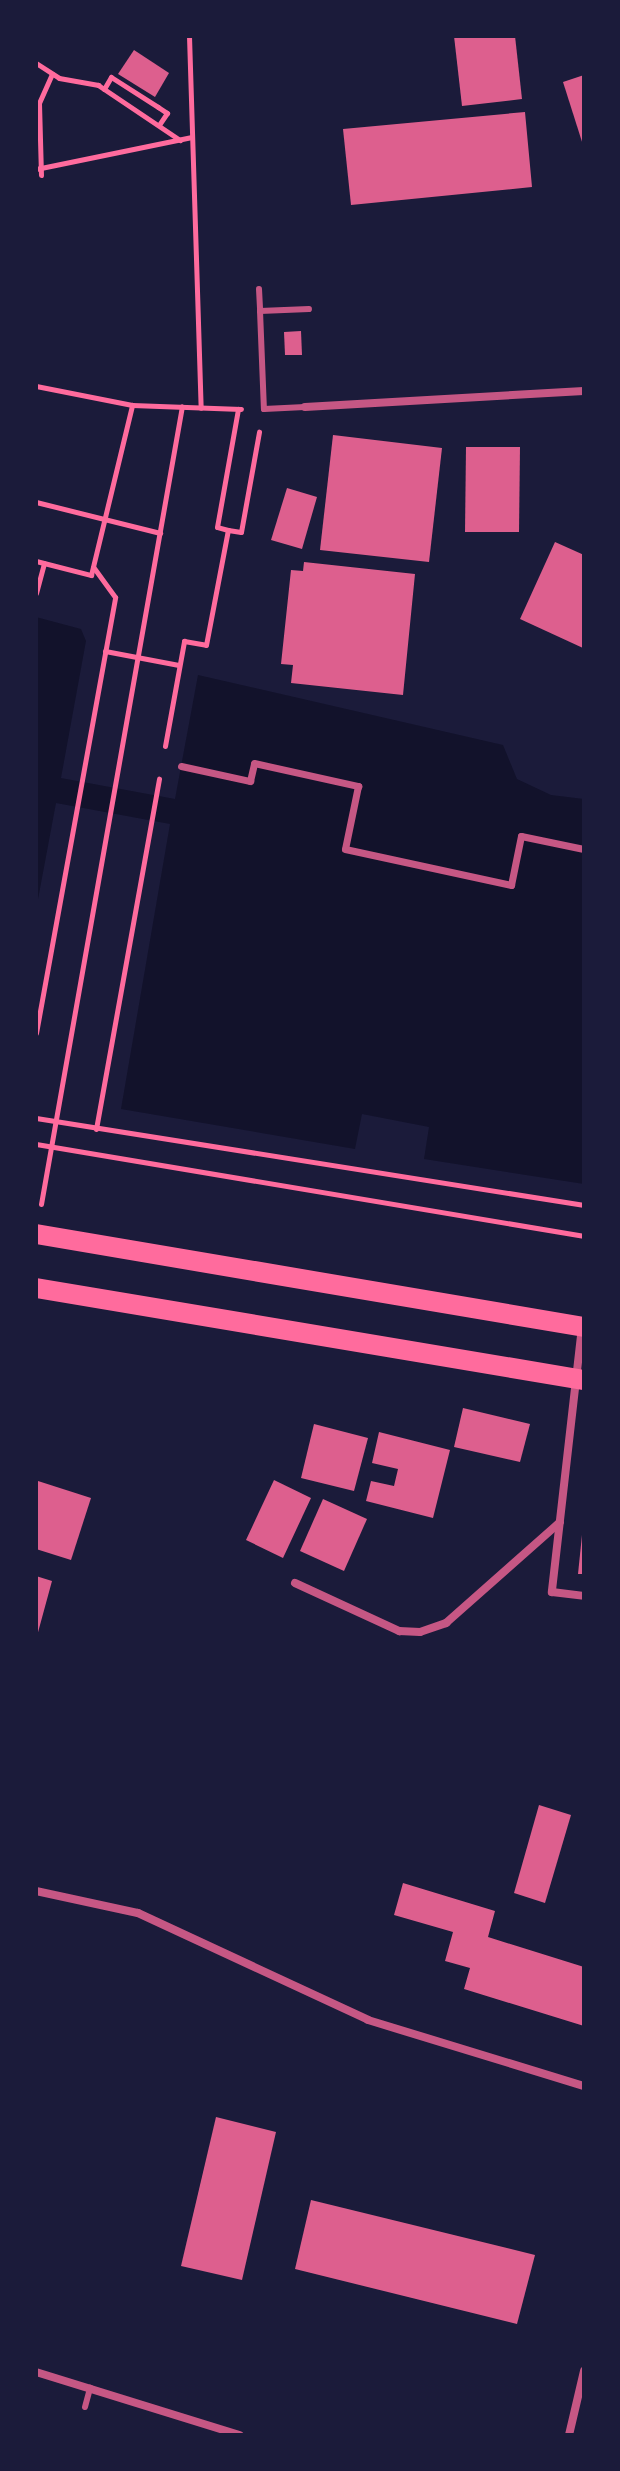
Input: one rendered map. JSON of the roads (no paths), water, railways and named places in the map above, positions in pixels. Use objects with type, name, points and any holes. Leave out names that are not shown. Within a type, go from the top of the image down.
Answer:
[{"type":"main road","points":[[36,1234],[583,1327]]},
{"type":"main road","points":[[36,1288],[580,1379]]},
{"type":"street","points":[[305,407],[584,391]]},
{"type":"street","points":[[181,766],[250,781],[254,763],[358,786],[345,849],[511,885],[521,836],[584,849]]},
{"type":"street","points":[[583,1327],[580,1379],[552,1592],[584,1596]]},
{"type":"street","points":[[295,1583],[399,1631],[420,1632],[446,1623],[560,1522]]},
{"type":"street","points":[[36,1891],[138,1913],[368,2020],[584,2086]]},
{"type":"street","points":[[569,2435],[584,2371]]},
{"type":"street","points":[[36,2372],[239,2435]]},
{"type":"lane","points":[[259,289],[264,409],[305,407]]},
{"type":"lane","points":[[260,311],[309,309]]},
{"type":"lane","points":[[85,2407],[90,2388]]}]
